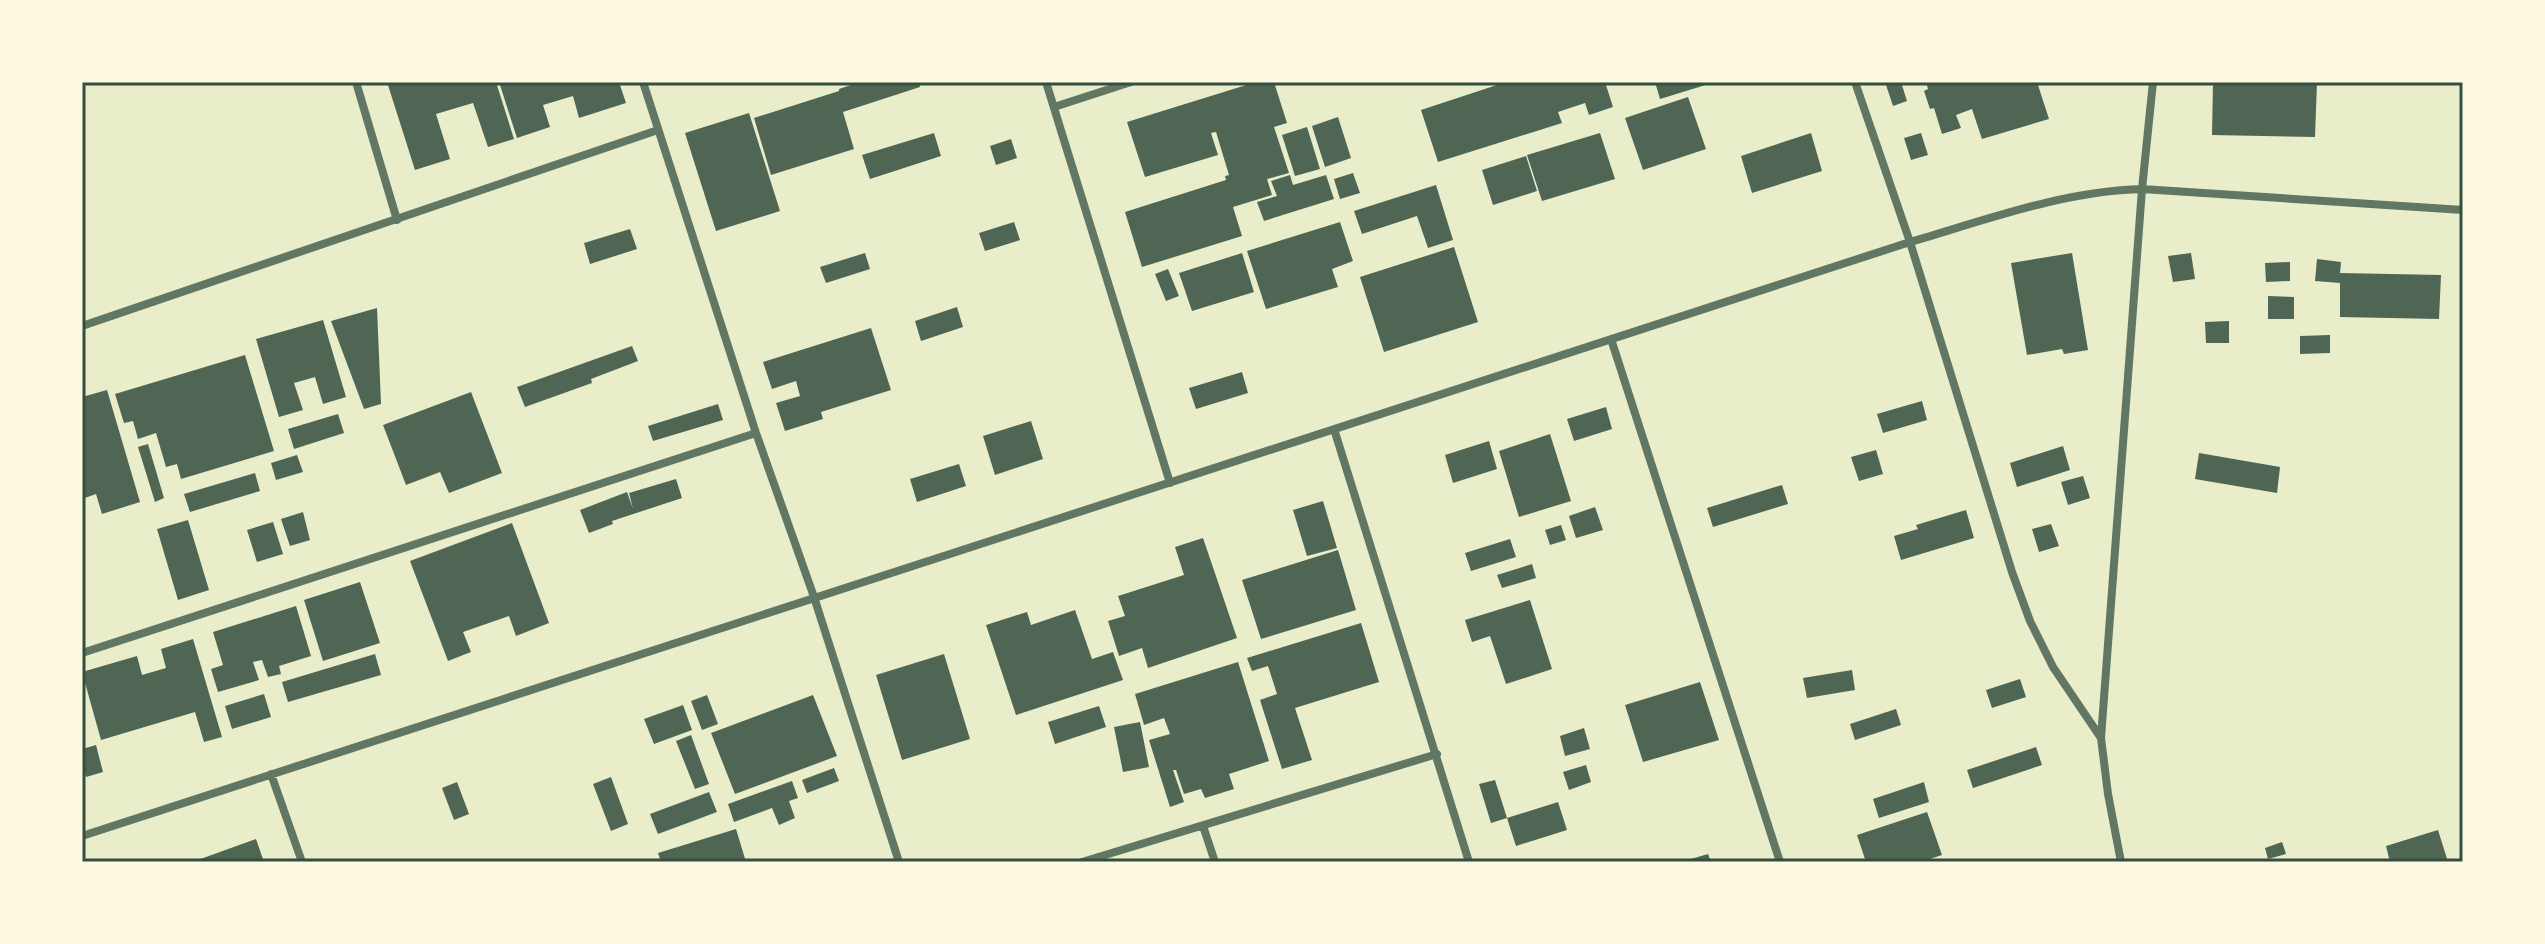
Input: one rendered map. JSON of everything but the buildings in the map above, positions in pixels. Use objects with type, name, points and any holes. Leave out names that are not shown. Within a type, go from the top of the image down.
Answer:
[{"type":"street","points":[[356,82],[397,220]]},
{"type":"street","points":[[643,82],[899,862]]},
{"type":"street","points":[[1046,82],[1170,483]]},
{"type":"street","points":[[1054,107],[1131,82]]},
{"type":"street","points":[[1855,82],[1910,242],[2030,621],[2053,667],[2101,738]]},
{"type":"street","points":[[2121,862],[2101,738],[2142,189],[2153,82]]},
{"type":"street","points":[[82,326],[658,130]]},
{"type":"street","points":[[82,836],[1910,242],[2047,203],[2090,193],[2142,189],[2463,210]]},
{"type":"street","points":[[1611,339],[1780,862]]},
{"type":"street","points":[[1334,429],[1469,862]]},
{"type":"street","points":[[82,653],[756,433]]},
{"type":"street","points":[[1082,862],[1437,754]]},
{"type":"street","points":[[271,774],[302,862]]},
{"type":"street","points":[[1203,826],[1215,862]]}]
